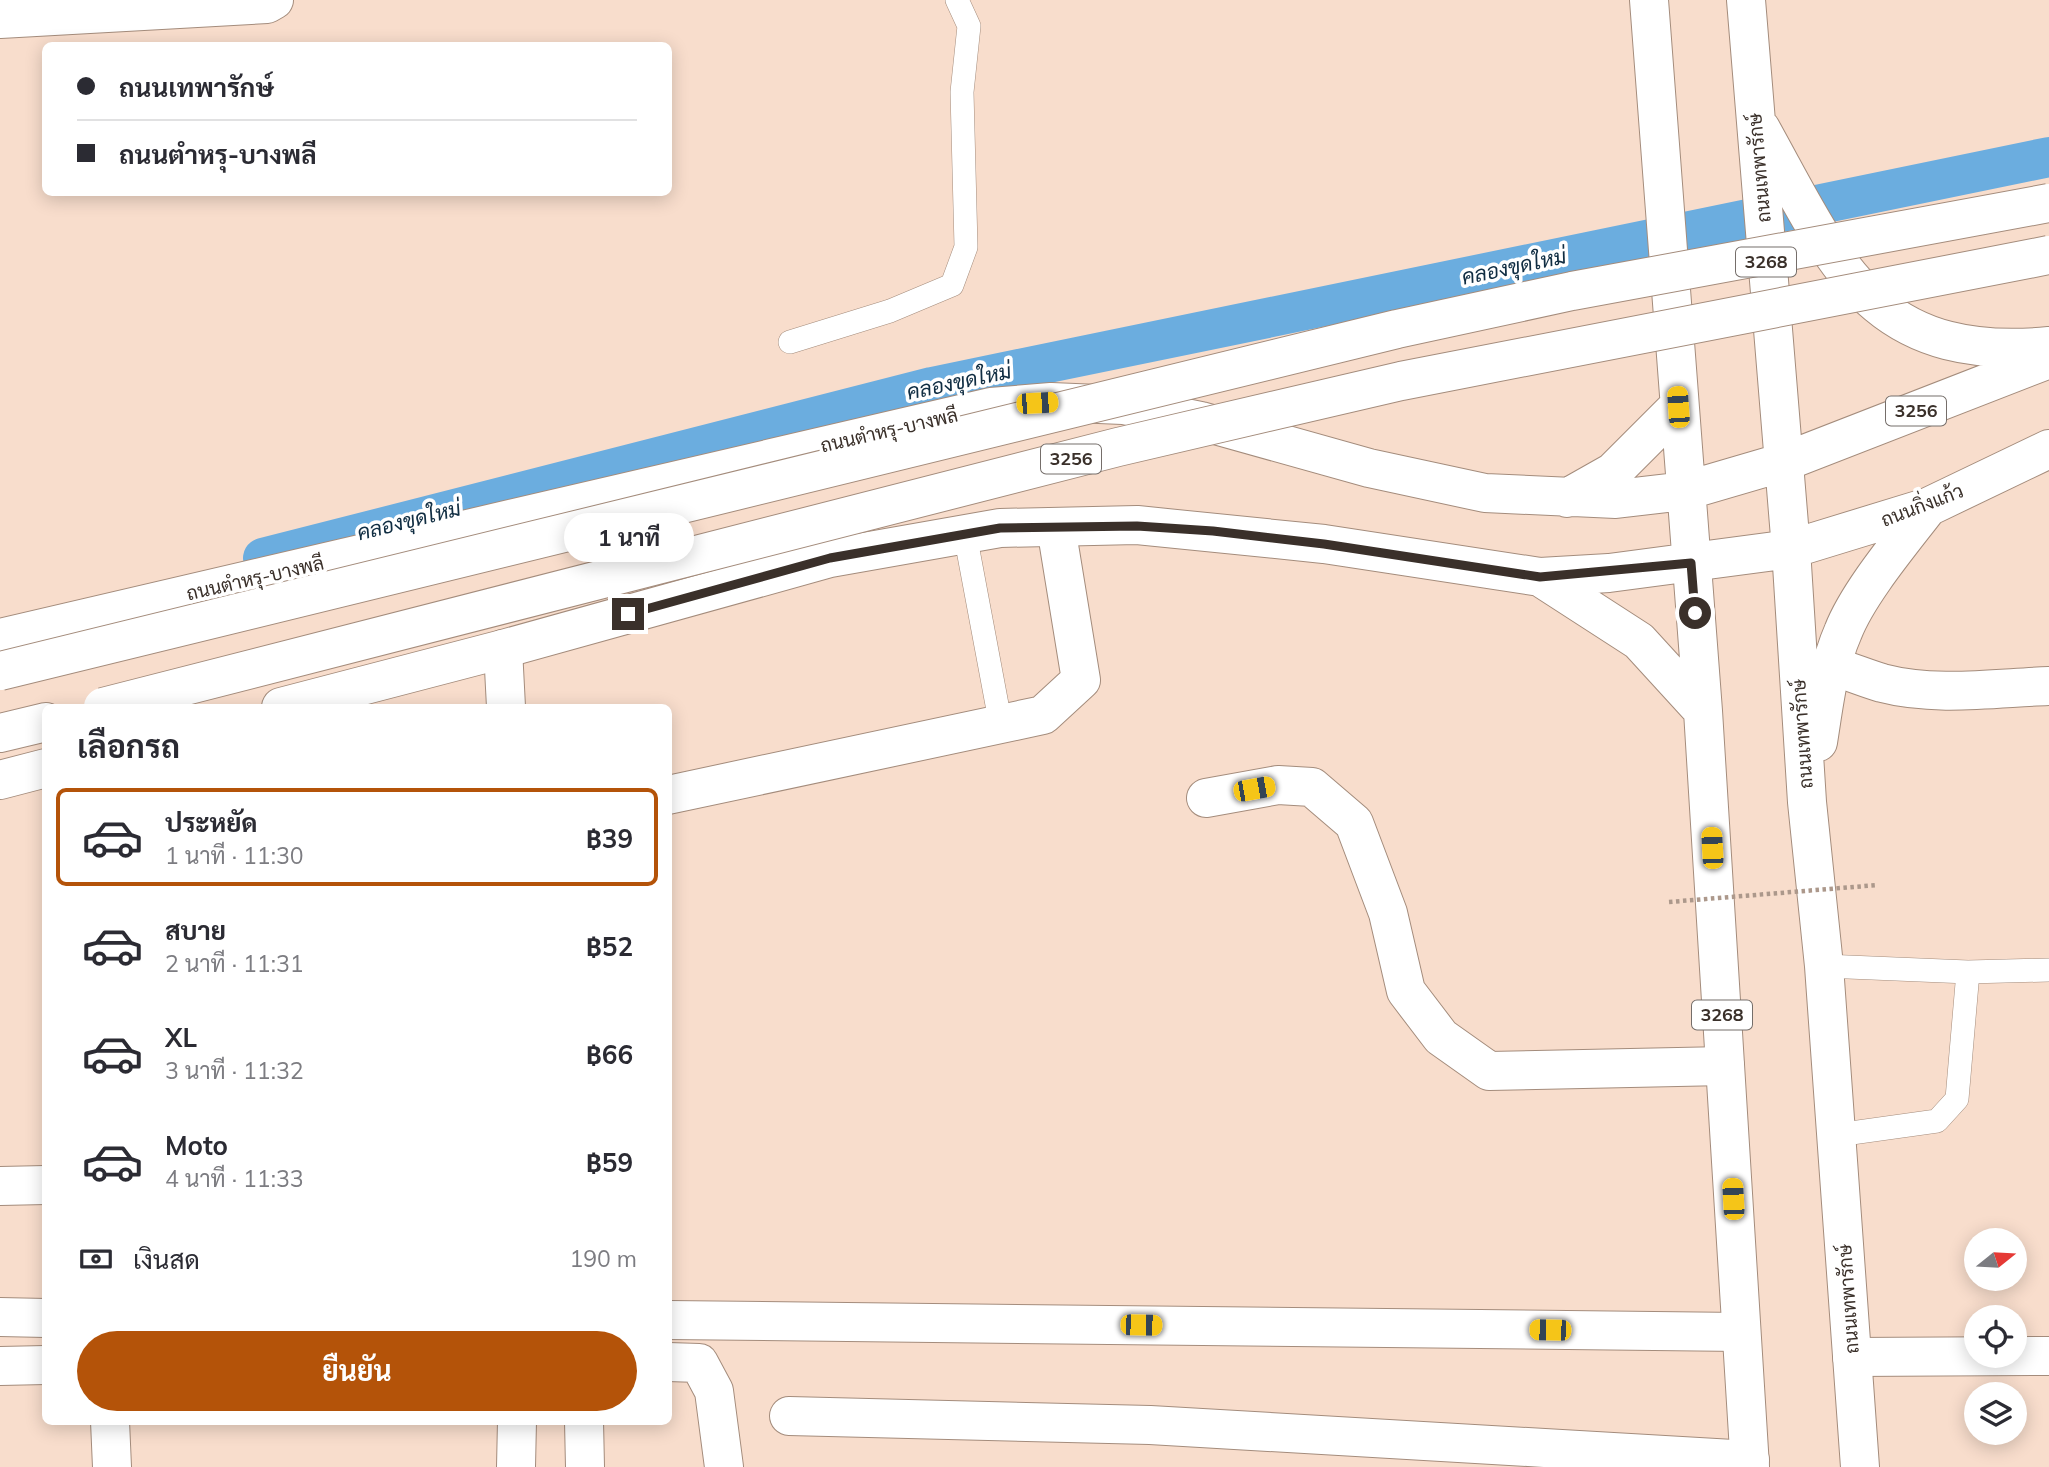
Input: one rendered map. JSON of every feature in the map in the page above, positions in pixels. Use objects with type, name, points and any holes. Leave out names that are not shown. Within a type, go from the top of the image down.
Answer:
[{"type":"main road","points":[[0,19],[267,4],[274,0]]},
{"type":"main road","name":"3268","points":[[1649,0],[1703,711],[1750,1464]]},
{"type":"main road","name":"ถนนเทพารักษ์","points":[[1746,0],[1791,549],[1807,803],[1824,966],[1860,1467]]},
{"type":"main road","points":[[1754,118],[1832,258],[1873,304],[1907,326],[1968,344],[2049,346]]},
{"type":"main road","points":[[0,671],[1384,332],[1572,291],[2049,203]]},
{"type":"main road","name":"3256","points":[[115,704],[1105,451],[1320,400],[1765,308],[2049,255]]},
{"type":"main road","name":"3256","points":[[1784,462],[2049,359]]},
{"type":"main road","name":"ถนนตำหรุ-บางพลี","points":[[0,638],[990,407],[1090,402],[1135,407],[1201,421],[1369,468],[1485,493],[1616,499],[1685,491],[1784,462]]},
{"type":"main road","points":[[1567,498],[1613,472],[1678,407]]},
{"type":"main road","name":"ถนนกิ่งแก้ว","points":[[1791,549],[1928,507],[2049,449]]},
{"type":"main road","points":[[1807,803],[1831,666],[1843,629],[1886,562],[1928,507]]},
{"type":"main road","points":[[292,704],[503,649],[830,558],[1000,528],[1137,526],[1213,531],[1324,544],[1540,577],[1691,563],[1791,549]]},
{"type":"main road","points":[[672,794],[1043,715],[1081,680],[1056,527]]},
{"type":"main road","points":[[1540,577],[1639,641],[1703,711]]},
{"type":"main road","points":[[503,649],[506,704]]},
{"type":"main road","points":[[1831,666],[1882,682],[1910,687],[1944,690],[2049,686]]},
{"type":"main road","points":[[0,733],[42,723]]},
{"type":"main road","points":[[0,780],[42,769]]},
{"type":"main road","points":[[1206,798],[1278,785],[1312,787],[1354,823],[1388,913],[1406,991],[1441,1037],[1489,1071],[1541,1072],[1725,1066]]},
{"type":"main road","points":[[0,1186],[42,1185]]},
{"type":"main road","points":[[0,1317],[42,1318]]},
{"type":"main road","points":[[672,1320],[1741,1332]]},
{"type":"main road","points":[[1852,1357],[2049,1356]]},
{"type":"main road","points":[[672,1362],[699,1363],[714,1391],[724,1467]]},
{"type":"main road","points":[[0,1366],[42,1365]]},
{"type":"main road","points":[[789,1416],[1150,1425],[1750,1464]]},
{"type":"main road","points":[[110,1425],[112,1467]]},
{"type":"main road","points":[[516,1467],[517,1425]]},
{"type":"main road","points":[[584,1425],[585,1467]]},
{"type":"lane","points":[[790,342],[890,311],[952,285],[966,247],[962,92],[969,26],[957,0]]},
{"type":"lane","points":[[965,534],[1001,726]]},
{"type":"lane","points":[[1824,966],[1968,972],[2049,970]]},
{"type":"lane","points":[[1837,1135],[1937,1121],[1956,1099],[1968,972]]},
{"type":"path","points":[[1669,902],[1878,885]]},
{"type":"waterway","name":"คลองขุดใหม่","points":[[263,558],[932,387],[2049,157]]},
{"type":"route","points":[[628,614],[830,558],[926,539],[1000,528],[1137,526],[1213,531],[1324,544],[1540,577],[1609,573],[1691,563],[1695,613]]}]
